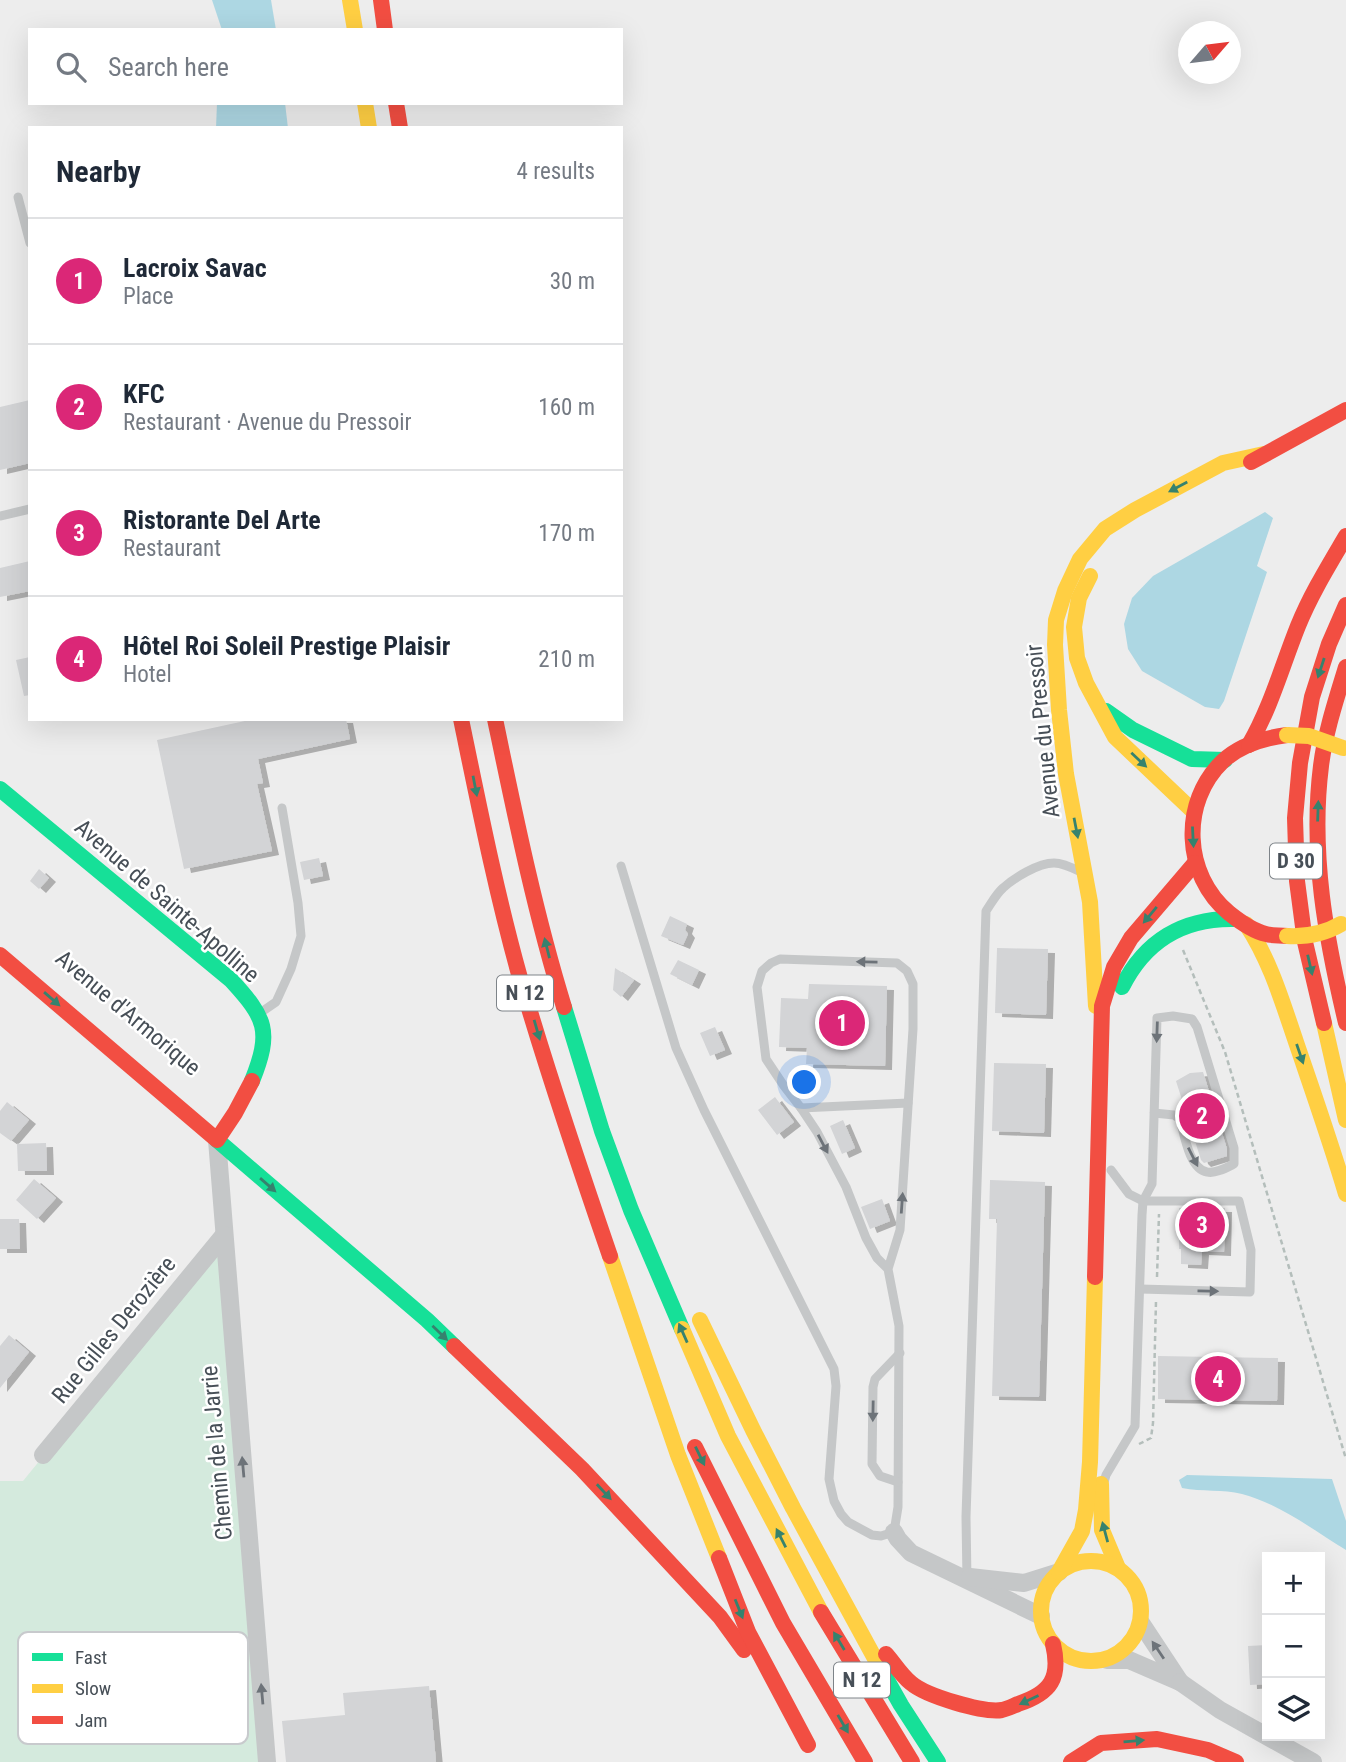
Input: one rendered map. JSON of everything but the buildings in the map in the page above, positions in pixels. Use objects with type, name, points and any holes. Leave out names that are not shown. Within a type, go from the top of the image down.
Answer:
[{"type":"main road","points":[[350,0],[355,28]]},
{"type":"main road","points":[[381,0],[385,28]]},
{"type":"main road","points":[[395,0],[397,28]]},
{"type":"main road","points":[[365,105],[369,126]]},
{"type":"main road","points":[[396,105],[400,126]]},
{"type":"main road","name":"Avenue du Pressoir","points":[[1125,534],[1346,410]]},
{"type":"main road","name":"Avenue du Pressoir","points":[[1101,1077],[1090,902],[1066,774],[1059,710],[1056,620],[1065,591],[1080,559],[1105,529],[1223,463],[1264,454]]},
{"type":"main road","points":[[1249,745],[1270,706],[1298,624],[1346,536]]},
{"type":"main road","name":"Avenue du Pressoir","points":[[1111,546],[1092,571],[1079,598],[1074,626],[1077,658],[1086,683],[1115,737],[1194,812]]},
{"type":"main road","name":"D 30","points":[[1346,605],[1329,644],[1312,697],[1300,763],[1295,818],[1297,881],[1304,942],[1346,1120]]},
{"type":"main road","name":"D 30","points":[[1346,667],[1330,720],[1322,765],[1318,809],[1318,875],[1327,937],[1346,1023]]},
{"type":"main road","points":[[1099,706],[1133,730],[1192,759],[1226,760]]},
{"type":"main road","name":"N 12","points":[[461,721],[484,832],[520,975],[557,1100],[611,1260],[680,1413]]},
{"type":"main road","name":"N 12","points":[[495,721],[552,969],[602,1131],[631,1210],[728,1436],[813,1598],[912,1762]]},
{"type":"main road","points":[[1344,749],[1319,738],[1294,734],[1268,737],[1249,745],[1226,760],[1207,781],[1196,804],[1191,829],[1195,863],[1209,894],[1258,940],[1273,973],[1346,1194]]},
{"type":"main road","name":"Avenue de Sainte-Apolline","points":[[0,789],[231,980],[259,1014],[264,1030],[264,1047],[251,1084],[220,1128]]},
{"type":"main road","points":[[793,1508],[861,1611],[887,1656],[911,1683],[933,1695],[964,1705],[1001,1710],[1031,1700],[1051,1683],[1057,1662],[1053,1644],[1043,1626],[1042,1600],[1048,1584],[1059,1572],[1082,1531],[1090,1462],[1102,1006],[1114,967],[1131,938],[1195,863]]},
{"type":"main road","points":[[1118,1568],[1102,1530],[1100,1494],[1111,1170],[1112,1039],[1117,999],[1127,976],[1142,954],[1158,940],[1175,931],[1207,920],[1240,921],[1265,933],[1299,937],[1332,929],[1343,922]]},
{"type":"main road","name":"Avenue d'Armorique","points":[[5,949],[82,1005]]},
{"type":"main road","name":"Avenue d'Armorique","points":[[5,949],[220,1128],[427,1320],[582,1469],[720,1617],[807,1745]]},
{"type":"main road","points":[[602,1131],[625,1152],[635,1175]]},
{"type":"main road","points":[[611,1260],[678,1455],[748,1632],[807,1745],[819,1762]]},
{"type":"main road","points":[[693,1306],[793,1508],[901,1705],[938,1762]]},
{"type":"main road","name":"N 12","points":[[691,1439],[783,1623],[865,1762]]},
{"type":"main road","points":[[1053,1644],[1064,1654],[1077,1660],[1107,1660],[1122,1652],[1134,1639],[1141,1623],[1142,1607],[1138,1592],[1130,1578],[1118,1568],[1103,1562],[1088,1561],[1073,1564],[1059,1572]]},
{"type":"main road","points":[[1071,1762],[1101,1743],[1157,1739],[1208,1750],[1236,1762]]},
{"type":"street","name":"Chemin de la Jarrie","points":[[220,1128],[224,1235],[267,1762]]},
{"type":"street","name":"Rue Gilles Derozière","points":[[43,1455],[224,1235]]},
{"type":"street","points":[[894,1532],[911,1553],[1041,1616]]},
{"type":"street","points":[[963,1577],[1024,1583],[1059,1572]]},
{"type":"street","points":[[1141,1623],[1180,1682]]},
{"type":"street","points":[[1107,1660],[1129,1660],[1180,1682],[1220,1710],[1313,1762]]},
{"type":"lane","points":[[18,197],[28,235]]},
{"type":"lane","points":[[0,516],[28,509]]},
{"type":"lane","points":[[259,1014],[276,1002],[291,969],[301,936],[282,808]]},
{"type":"lane","points":[[963,1577],[986,911],[1001,890],[1020,875],[1035,869],[1053,863],[1073,867],[1085,875]]},
{"type":"lane","points":[[621,866],[676,1048],[704,1110],[834,1369],[836,1386],[829,1479],[834,1501],[848,1521],[872,1535],[881,1536],[894,1532],[898,1507],[899,1326],[888,1269],[900,1230],[913,1029],[913,984],[907,971],[897,962],[780,960],[771,963],[762,971],[757,987],[766,1059],[817,1132],[846,1187],[866,1238],[877,1258],[888,1269]]},
{"type":"lane","points":[[1100,1494],[1107,1475],[1135,1426],[1143,1201],[1152,1184],[1154,1113],[1157,1018],[1173,1016],[1192,1019],[1197,1027],[1234,1148],[1234,1164],[1222,1170],[1206,1172],[1195,1166],[1180,1119],[1174,1115],[1154,1113]]},
{"type":"lane","points":[[801,1108],[908,1103]]},
{"type":"lane","points":[[1111,1170],[1129,1194],[1143,1201],[1239,1201],[1251,1250],[1250,1292],[1140,1289]]},
{"type":"lane","points":[[898,1482],[880,1476],[872,1464],[873,1387],[875,1378],[900,1353]]},
{"type":"path","points":[[1175,931],[1225,1052],[1346,1459]]},
{"type":"green space","points":[[224,1235],[267,1762],[0,1762],[0,1481],[23,1481]]},
{"type":"water","points":[[212,0],[271,0],[276,28],[221,28]]},
{"type":"water","points":[[217,105],[285,105],[288,126],[216,126]]},
{"type":"water","points":[[1265,512],[1273,518],[1257,566],[1267,572],[1224,701],[1219,709],[1205,707],[1142,671],[1128,649],[1124,624],[1132,598],[1153,576]]},
{"type":"water","points":[[1187,1475],[1332,1479],[1346,1521],[1346,1550],[1296,1518],[1256,1498],[1235,1492],[1182,1488],[1179,1480]]},
{"type":"traffic: fast","points":[[1106,711],[1133,730],[1192,759],[1225,760]]},
{"type":"traffic: fast","points":[[0,789],[231,980],[243,993],[262,1026],[262,1049],[252,1081]]},
{"type":"traffic: fast","points":[[1122,987],[1142,957],[1168,935],[1198,923],[1234,919]]},
{"type":"traffic: fast","points":[[564,1007],[602,1131],[631,1210],[682,1329]]},
{"type":"traffic: fast","points":[[217,1140],[454,1346]]},
{"type":"traffic: fast","points":[[879,1666],[938,1762]]},
{"type":"traffic: slow","points":[[350,0],[355,28]]},
{"type":"traffic: slow","points":[[365,105],[369,126]]},
{"type":"traffic: slow","points":[[1096,1006],[1090,902],[1066,774],[1059,710],[1056,620],[1065,591],[1080,559],[1105,529],[1223,463],[1264,454]]},
{"type":"traffic: slow","points":[[1090,576],[1079,598],[1074,627],[1077,658],[1086,683],[1115,737],[1194,812]]},
{"type":"traffic: slow","points":[[1287,735],[1309,736],[1343,748]]},
{"type":"traffic: slow","points":[[1246,924],[1269,966],[1346,1194]]},
{"type":"traffic: slow","points":[[1287,936],[1315,934],[1341,924]]},
{"type":"traffic: slow","points":[[1324,1023],[1346,1120]]},
{"type":"traffic: slow","points":[[610,1256],[678,1455],[719,1558]]},
{"type":"traffic: slow","points":[[1059,1572],[1082,1531],[1086,1510],[1090,1462],[1095,1277]]},
{"type":"traffic: slow","points":[[700,1320],[793,1508],[879,1666]]},
{"type":"traffic: slow","points":[[682,1329],[728,1436],[821,1612]]},
{"type":"traffic: slow","points":[[1101,1484],[1102,1530],[1118,1568]]},
{"type":"traffic: slow","points":[[1091,1561],[1110,1565],[1127,1575],[1137,1592],[1141,1611],[1137,1630],[1127,1647],[1110,1657],[1091,1661],[1072,1657],[1055,1647],[1045,1630],[1041,1611],[1045,1592],[1055,1575],[1072,1565],[1091,1561]]},
{"type":"traffic: jam","points":[[381,0],[385,28]]},
{"type":"traffic: jam","points":[[396,105],[400,126]]},
{"type":"traffic: jam","points":[[1251,462],[1346,410]]},
{"type":"traffic: jam","points":[[1249,745],[1270,701],[1303,614],[1346,536]]},
{"type":"traffic: jam","points":[[1324,1023],[1305,942],[1297,881],[1295,818],[1300,763],[1312,697],[1329,644],[1346,605]]},
{"type":"traffic: jam","points":[[1346,667],[1323,754],[1317,831],[1326,928],[1346,1023]]},
{"type":"traffic: jam","points":[[461,721],[520,978],[610,1256]]},
{"type":"traffic: jam","points":[[495,721],[535,900],[564,1007]]},
{"type":"traffic: jam","points":[[1287,735],[1253,743],[1223,761],[1209,778],[1199,797],[1193,838],[1203,879],[1214,897],[1229,913],[1261,933],[1287,936]]},
{"type":"traffic: jam","points":[[1095,1277],[1102,1006],[1114,967],[1131,938],[1195,863]]},
{"type":"traffic: jam","points":[[0,955],[217,1140],[252,1081]]},
{"type":"traffic: jam","points":[[454,1346],[582,1469],[720,1617],[744,1650]]},
{"type":"traffic: jam","points":[[695,1447],[783,1623],[865,1762]]},
{"type":"traffic: jam","points":[[719,1558],[748,1632],[808,1745]]},
{"type":"traffic: jam","points":[[821,1612],[912,1762]]},
{"type":"traffic: jam","points":[[886,1654],[907,1680],[918,1688],[969,1706],[1002,1710],[1039,1695],[1051,1683],[1056,1666],[1053,1644]]},
{"type":"traffic: jam","points":[[1071,1762],[1101,1743],[1157,1739],[1208,1750],[1236,1762]]},
{"type":"place","name":"Lacroix Savac","points":[[842,1023]]},
{"type":"place","name":"KFC","points":[[1202,1116]]},
{"type":"place","name":"Ristorante Del Arte","points":[[1202,1225]]},
{"type":"place","name":"Hôtel Roi Soleil Prestige Plaisir","points":[[1218,1379]]}]
